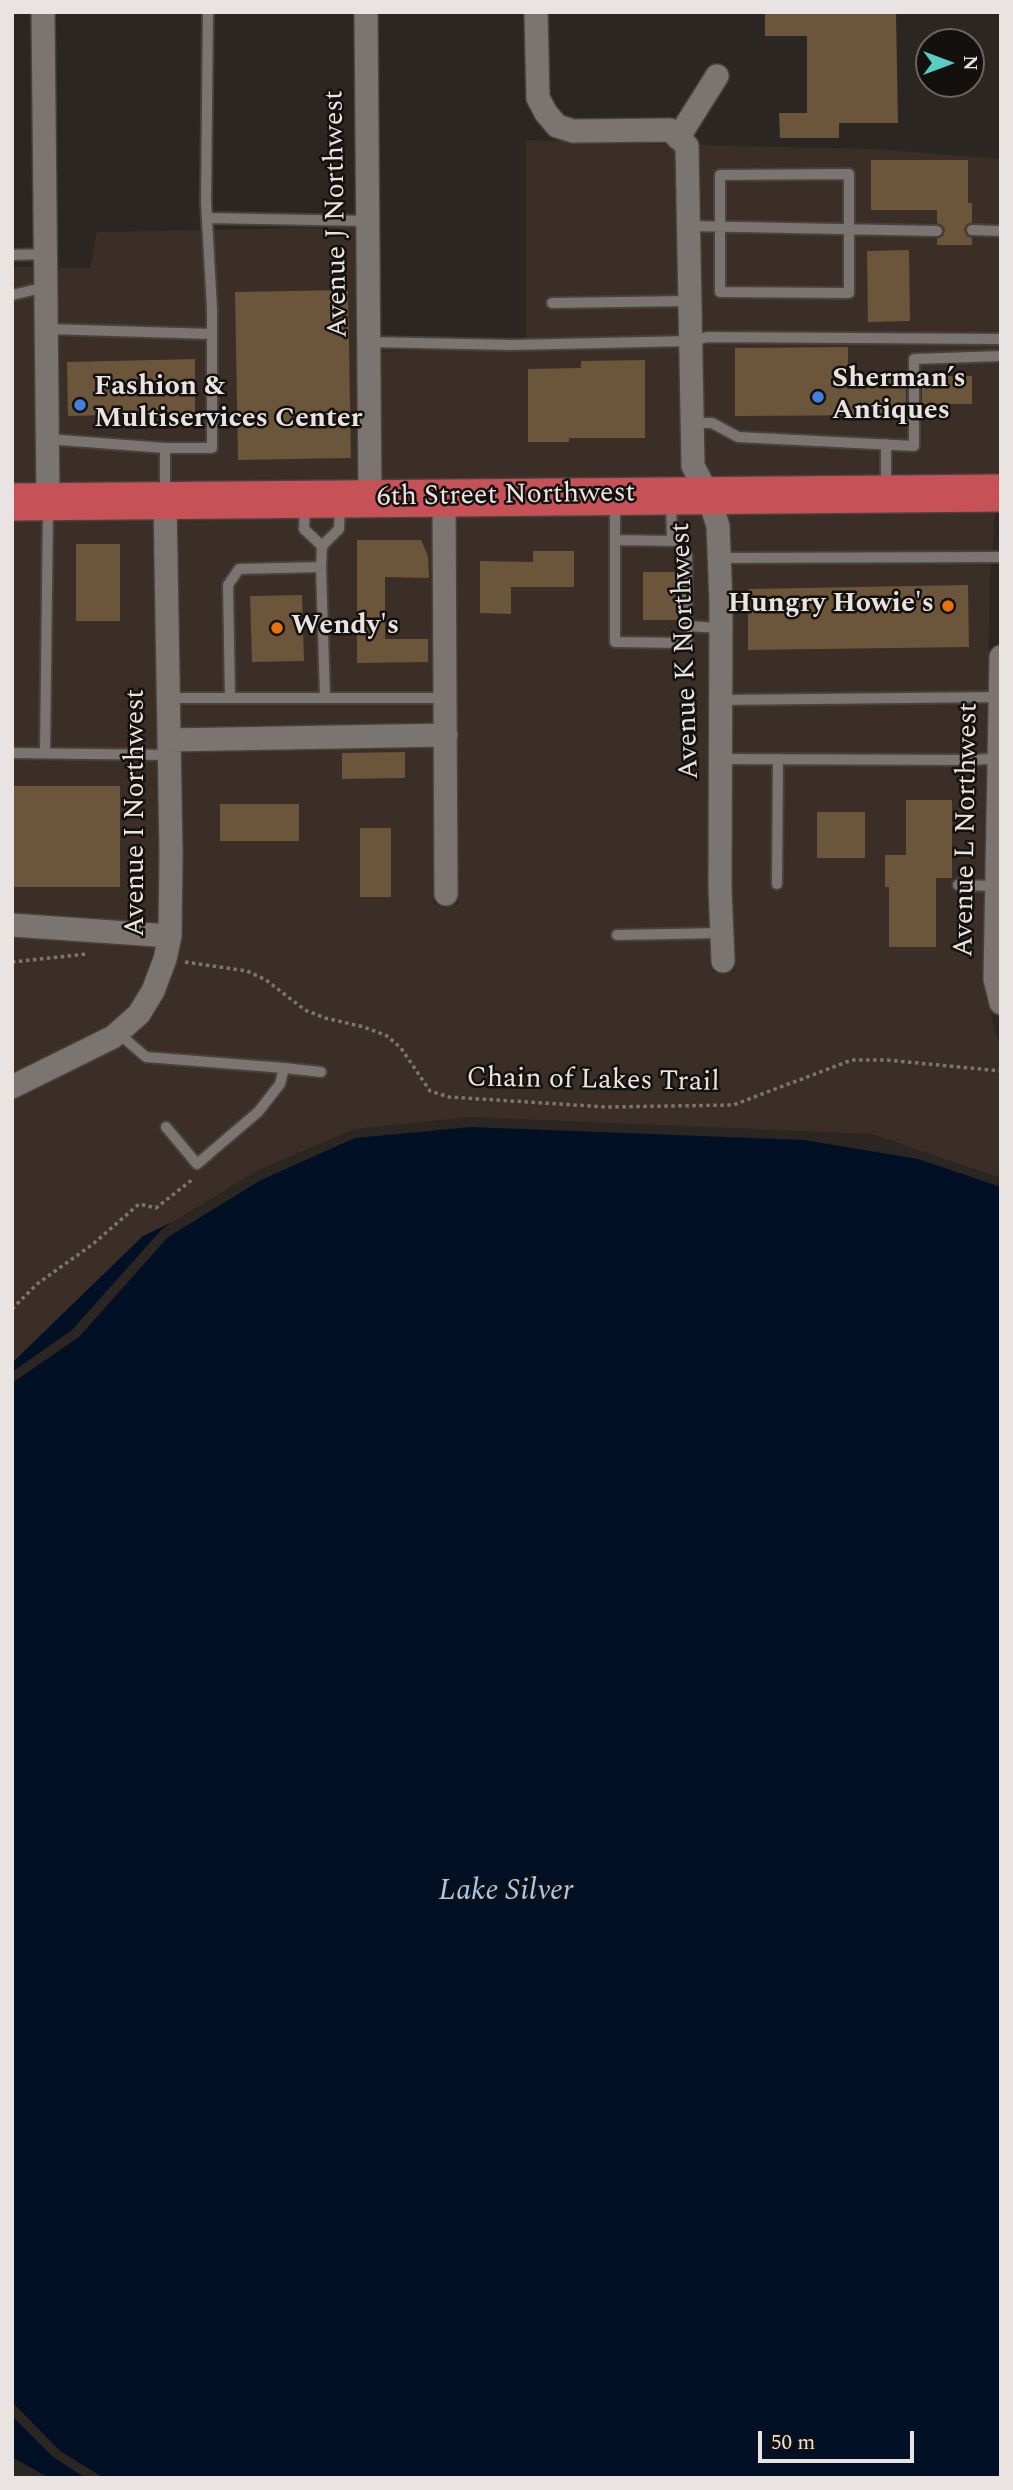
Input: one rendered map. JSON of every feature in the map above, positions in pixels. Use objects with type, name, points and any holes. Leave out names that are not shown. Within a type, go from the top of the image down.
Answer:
[{"type":"highway","name":"6th Street Northwest","points":[[12,502],[1001,493]]},
{"type":"street","points":[[43,12],[48,502]]},
{"type":"street","name":"Avenue J Northwest","points":[[338,499],[369,342],[366,12]]},
{"type":"street","points":[[536,12],[538,98],[557,127],[573,131],[670,130],[678,138],[717,76]]},
{"type":"street","name":"Avenue K Northwest","points":[[678,138],[687,146],[693,466],[708,495],[718,526],[723,961]]},
{"type":"street","points":[[444,498],[446,894]]},
{"type":"street","name":"Avenue I Northwest","points":[[12,1087],[118,1033],[139,1014],[153,991],[165,959],[170,936],[165,500]]},
{"type":"street","name":"Avenue L Northwest","points":[[1001,657],[995,979],[1001,1003]]},
{"type":"street","points":[[169,747],[446,735]]},
{"type":"street","points":[[12,925],[170,936]]},
{"type":"lane","points":[[47,439],[165,448],[212,448],[212,334],[207,218],[208,12]]},
{"type":"lane","points":[[849,174],[849,293],[720,292],[720,226],[720,175],[849,174]]},
{"type":"lane","points":[[207,218],[368,221]]},
{"type":"lane","points":[[690,226],[937,231]]},
{"type":"lane","points":[[972,230],[1001,231]]},
{"type":"lane","points":[[12,255],[46,254]]},
{"type":"lane","points":[[12,295],[47,290]]},
{"type":"lane","points":[[551,303],[690,301]]},
{"type":"lane","points":[[47,329],[212,334]]},
{"type":"lane","points":[[369,342],[512,345],[690,341],[708,337],[1001,339]]},
{"type":"lane","points":[[692,423],[712,423],[738,437],[914,446],[914,359],[1001,356]]},
{"type":"lane","points":[[886,444],[886,494]]},
{"type":"lane","points":[[165,448],[165,500]]},
{"type":"lane","points":[[615,496],[615,540],[615,642],[687,643],[687,555],[676,541],[615,540]]},
{"type":"lane","points":[[671,496],[672,541]]},
{"type":"lane","points":[[322,546],[304,529],[338,499]]},
{"type":"lane","points":[[325,698],[322,546],[339,529],[338,499]]},
{"type":"lane","points":[[45,753],[48,502]]},
{"type":"lane","points":[[719,558],[1001,557]]},
{"type":"lane","points":[[230,698],[228,585],[239,569],[321,567]]},
{"type":"lane","points":[[687,626],[720,628]]},
{"type":"lane","points":[[720,700],[1000,697]]},
{"type":"lane","points":[[169,698],[446,698]]},
{"type":"lane","points":[[12,753],[169,747]]},
{"type":"lane","points":[[721,759],[999,758]]},
{"type":"lane","points":[[777,884],[778,759]]},
{"type":"lane","points":[[958,885],[996,886]]},
{"type":"lane","points":[[617,935],[722,933]]},
{"type":"lane","points":[[118,1033],[146,1057],[321,1072]]},
{"type":"lane","points":[[166,1127],[197,1164],[258,1112],[280,1084],[284,1068]]},
{"type":"path","points":[[12,962],[98,954]]},
{"type":"path","name":"Chain of Lakes Trail","points":[[165,959],[247,971],[266,980],[305,1010],[387,1036],[401,1048],[430,1091],[449,1097],[606,1107],[733,1105],[852,1060],[886,1060],[1001,1070]]},
{"type":"path","points":[[12,1308],[37,1284],[93,1244],[139,1205],[156,1208],[200,1174]]},
{"type":"shaded area","points":[[526,140],[665,144],[675,151],[681,466],[690,485],[382,488],[381,352],[526,343]]},
{"type":"shaded area","points":[[699,145],[872,149],[1001,159],[1001,450],[998,482],[716,485],[705,464]]},
{"type":"shaded area","points":[[356,227],[358,488],[60,491],[59,268],[90,268],[97,232]]},
{"type":"shaded area","points":[[12,267],[35,267],[36,491],[12,491]]},
{"type":"shaded area","points":[[996,504],[990,578],[983,979],[996,1035],[1001,1042],[1001,1178],[872,1134],[471,1117],[354,1129],[256,1171],[173,1222],[143,1236],[12,1363],[12,1099],[119,1047],[164,994],[181,947],[183,926],[182,751],[434,746],[434,904],[458,905],[457,509],[699,506],[706,527],[709,603],[708,887],[712,972],[735,971],[733,602],[730,525],[724,506]]},
{"type":"shaded area","points":[[432,509],[434,725],[181,729],[178,511]]},
{"type":"shaded area","points":[[154,511],[158,924],[12,914],[12,512]]},
{"type":"shaded area","points":[[12,936],[155,946],[142,986],[129,1008],[106,1029],[12,1075]]},
{"type":"water","name":"Lake Silver","points":[[471,1127],[804,1140],[918,1159],[1001,1187],[1001,2478],[104,2478],[60,2451],[12,2402],[12,1383],[79,1337],[168,1237],[261,1180],[355,1138]]},
{"type":"water","points":[[173,1222],[162,1229],[72,1330],[12,1372],[12,1363],[143,1236]]},
{"type":"water","points":[[12,2416],[53,2457],[86,2478],[49,2478],[12,2457]]},
{"type":"building","points":[[765,12],[896,12],[898,123],[839,123],[839,138],[780,138],[779,113],[807,113],[807,36],[765,36]]},
{"type":"building","points":[[871,160],[968,160],[968,203],[972,203],[972,222],[966,225],[964,230],[967,236],[972,238],[972,245],[937,245],[937,239],[943,236],[945,230],[937,223],[937,210],[871,210]]},
{"type":"building","points":[[909,250],[910,321],[868,322],[867,251]]},
{"type":"building","points":[[348,290],[351,458],[238,460],[235,292]]},
{"type":"building","name":"Sherman’s Antiques","points":[[848,347],[848,378],[906,378],[906,404],[901,404],[901,415],[735,416],[735,348]]},
{"type":"building","points":[[195,359],[195,413],[68,416],[67,362]]},
{"type":"building","points":[[645,360],[645,438],[569,438],[569,442],[528,442],[528,369],[581,368],[581,361]]},
{"type":"building","points":[[922,376],[972,376],[972,404],[922,404]]},
{"type":"building","points":[[357,540],[421,540],[428,556],[429,578],[385,577],[385,639],[428,639],[428,662],[357,663]]},
{"type":"building","points":[[76,544],[120,544],[120,621],[76,621]]},
{"type":"building","points":[[533,551],[574,551],[574,587],[511,587],[511,614],[480,613],[480,561],[533,562]]},
{"type":"building","points":[[643,572],[679,572],[678,620],[643,620]]},
{"type":"building","points":[[968,585],[969,647],[748,650],[748,589]]},
{"type":"building","name":"Wendy's","points":[[302,595],[304,661],[252,662],[250,596]]},
{"type":"building","points":[[405,752],[405,778],[342,779],[342,753]]},
{"type":"building","points":[[12,786],[120,786],[120,887],[12,887]]},
{"type":"building","points":[[906,800],[952,800],[952,878],[936,878],[936,947],[889,947],[889,887],[885,887],[885,855],[906,855]]},
{"type":"building","points":[[220,804],[299,804],[299,841],[220,841]]},
{"type":"building","points":[[817,812],[865,812],[865,858],[817,858]]},
{"type":"building","points":[[360,828],[391,828],[391,897],[360,897]]},
{"type":"place","name":"Sherman’s Antiques","points":[[818,397]]},
{"type":"place","name":"Fashion & Multiservices Center","points":[[80,405]]},
{"type":"place","name":"Hungry Howie's","points":[[948,606]]},
{"type":"place","name":"Wendy's","points":[[277,628]]}]
